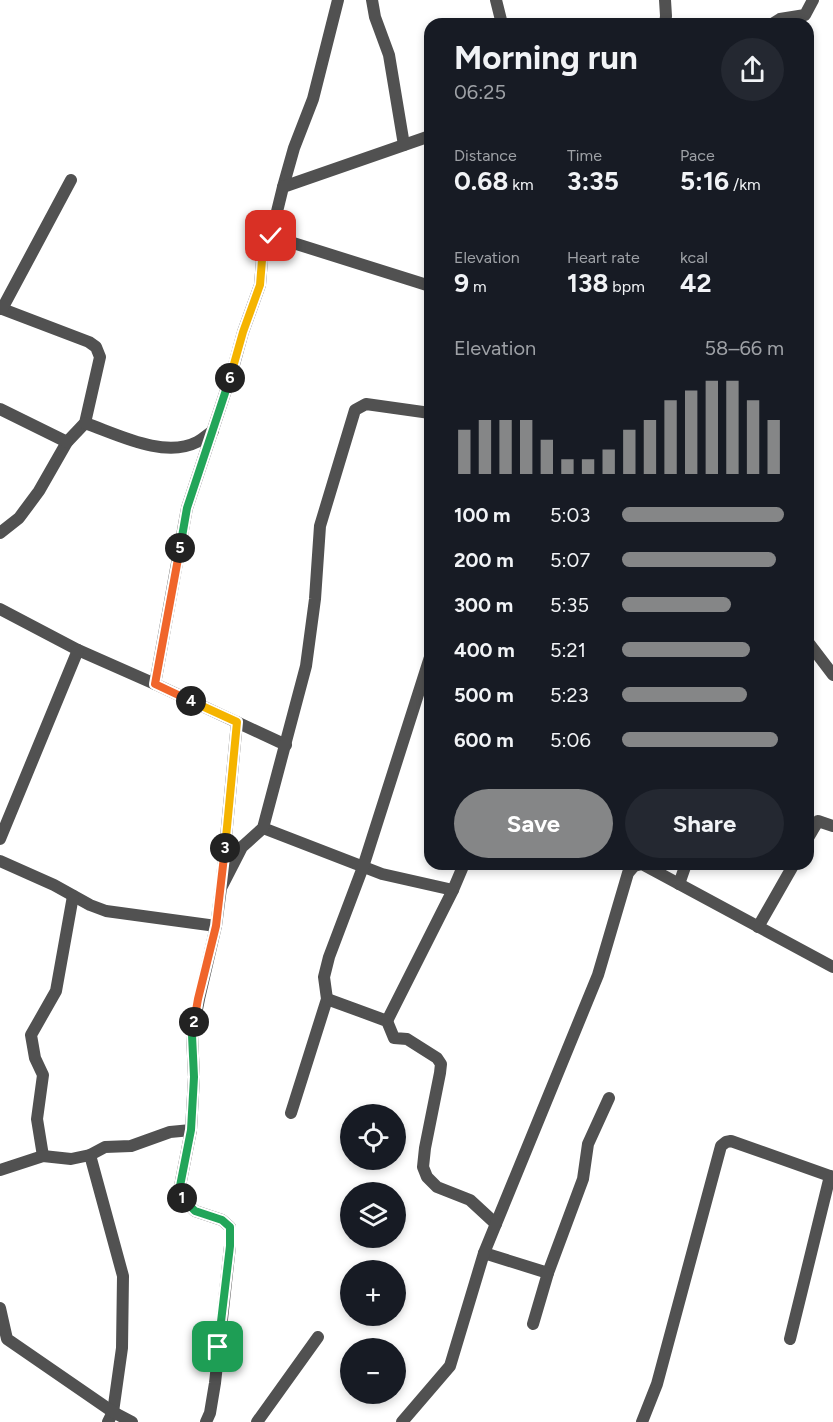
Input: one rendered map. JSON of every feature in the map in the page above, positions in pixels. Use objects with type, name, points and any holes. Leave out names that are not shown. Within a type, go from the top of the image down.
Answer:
[{"type":"street","points":[[155,684],[187,508],[260,285],[262,260],[271,236],[294,148],[313,99],[338,0]]},
{"type":"street","points":[[372,0],[375,17],[389,55],[404,146]]},
{"type":"street","points":[[496,0],[500,18]]},
{"type":"street","points":[[665,0],[666,18]]},
{"type":"street","points":[[786,18],[805,15],[813,0]]},
{"type":"street","points":[[283,187],[424,138]]},
{"type":"street","points":[[0,533],[19,518],[39,491],[67,442],[85,423],[100,357],[96,347],[89,342],[1,308],[71,180]]},
{"type":"street","points":[[271,236],[424,284]]},
{"type":"street","points":[[221,888],[242,846],[263,828],[306,666],[315,599],[320,526],[355,410],[366,404],[424,412]]},
{"type":"street","points":[[0,409],[67,442]]},
{"type":"street","points":[[85,423],[154,447],[178,448],[197,442],[213,431]]},
{"type":"street","points":[[0,609],[78,650],[286,745]]},
{"type":"street","points":[[0,839],[78,650]]},
{"type":"street","points":[[814,650],[833,675]]},
{"type":"street","points":[[291,1113],[327,999],[324,977],[329,957],[363,867],[424,676]]},
{"type":"street","points":[[206,1422],[210,1413],[215,1383],[230,1246],[230,1227],[222,1220],[195,1211],[183,1199],[180,1186],[191,1130],[194,1077],[192,1035],[198,999],[216,926],[237,722]]},
{"type":"street","points":[[814,828],[818,821],[833,826]]},
{"type":"street","points":[[263,828],[382,874],[453,890]]},
{"type":"street","points":[[0,861],[106,911],[216,926]]},
{"type":"street","points":[[387,1021],[461,870]]},
{"type":"street","points":[[403,1422],[450,1366],[484,1253],[597,975],[631,870]]},
{"type":"street","points":[[653,870],[833,967]]},
{"type":"street","points":[[679,884],[684,870]]},
{"type":"street","points":[[758,927],[791,870]]},
{"type":"street","points":[[43,1156],[37,1119],[43,1075],[34,1058],[30,1035],[56,991],[73,896]]},
{"type":"street","points":[[327,999],[387,1021],[394,1038],[407,1039],[436,1058],[441,1064],[423,1167],[427,1177],[437,1186],[470,1200],[496,1224]]},
{"type":"street","points":[[533,1324],[548,1273],[583,1179],[588,1144],[609,1098]]},
{"type":"street","points":[[0,1170],[43,1156],[71,1159],[90,1155],[105,1147],[131,1146],[170,1131],[191,1130]]},
{"type":"street","points":[[642,1422],[657,1384],[721,1146],[726,1142],[731,1141],[832,1176],[790,1339]]},
{"type":"street","points":[[90,1155],[123,1276],[122,1348],[110,1417]]},
{"type":"street","points":[[484,1253],[548,1273]]},
{"type":"street","points":[[0,1308],[4,1341],[110,1417],[132,1422]]},
{"type":"street","points":[[257,1422],[318,1337]]},
{"type":"route","points":[[218,1347],[230,1246],[230,1227],[222,1220],[195,1211],[183,1199],[180,1186],[191,1130],[194,1077],[192,1035],[198,999],[216,926],[237,722],[155,684],[187,508],[260,285],[262,260],[271,236]]}]
